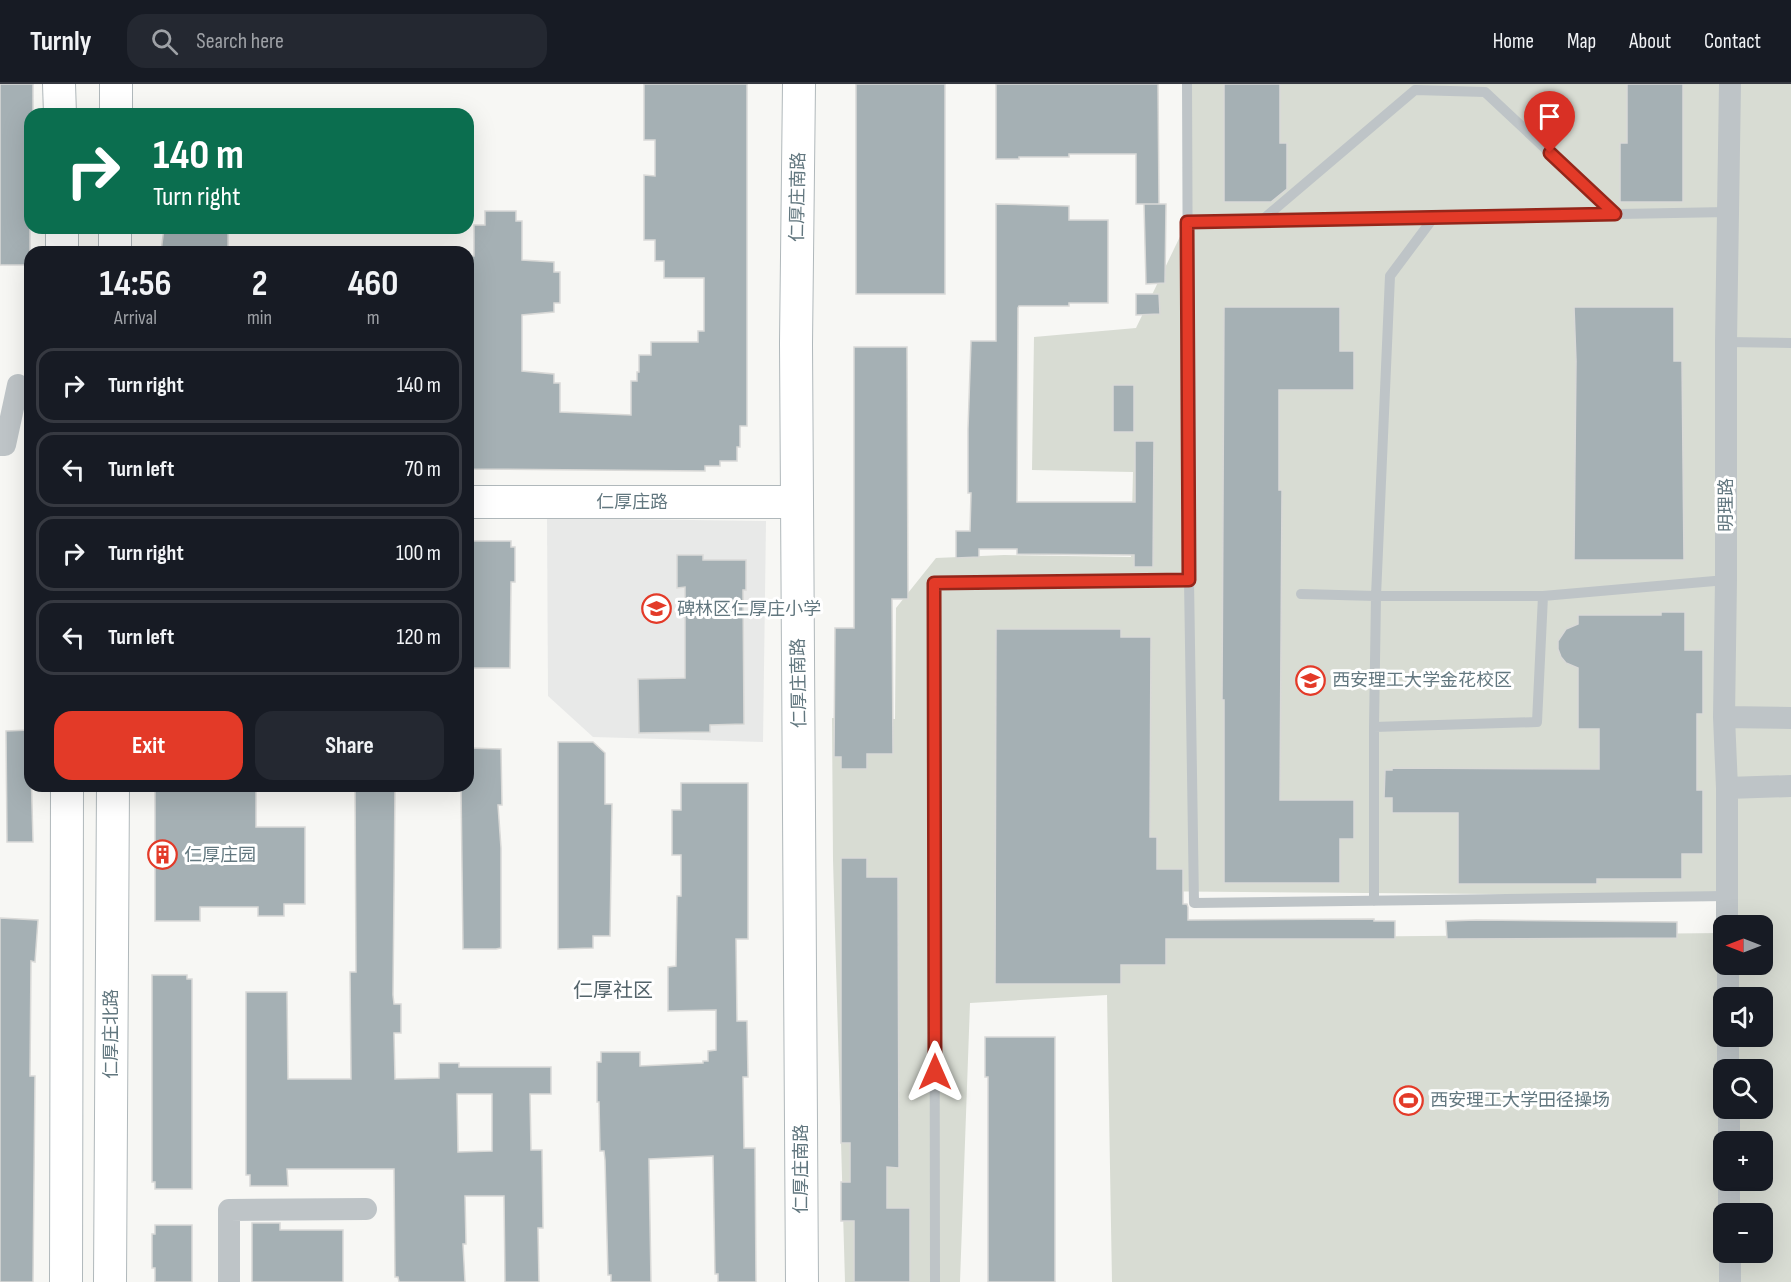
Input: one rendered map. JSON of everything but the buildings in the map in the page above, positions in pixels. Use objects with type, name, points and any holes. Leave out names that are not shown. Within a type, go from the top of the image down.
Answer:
[{"type":"street","points":[[59,84],[60,108]]},
{"type":"street","points":[[116,84],[116,108]]},
{"type":"street","name":"仁厚庄南路","points":[[799,84],[796,502],[801,1282]]},
{"type":"street","name":"明理路","points":[[1727,915],[1727,788],[1724,717],[1730,84]]},
{"type":"street","points":[[0,445],[5,445],[18,386]]},
{"type":"street","name":"仁厚庄路","points":[[474,502],[796,502]]},
{"type":"street","points":[[1724,717],[1791,718]]},
{"type":"street","points":[[1727,788],[1791,786]]},
{"type":"street","points":[[66,1282],[67,792]]},
{"type":"street","name":"仁厚庄北路","points":[[110,1282],[112,792]]},
{"type":"street","points":[[228,1282],[229,1210],[366,1209]]},
{"type":"street","points":[[1730,1263],[1730,1282]]},
{"type":"lane","points":[[1187,84],[1189,580],[1194,903],[1727,896]]},
{"type":"lane","points":[[1262,220],[1415,90],[1485,92],[1615,214]]},
{"type":"lane","points":[[1187,222],[1728,212]]},
{"type":"lane","points":[[1374,901],[1376,596],[1390,276],[1434,217]]},
{"type":"lane","points":[[1726,342],[1791,343]]},
{"type":"lane","points":[[936,1282],[934,583],[1189,580]]},
{"type":"lane","points":[[1300,594],[1544,596],[1726,580]]},
{"type":"lane","points":[[1374,727],[1537,723],[1544,596]]},
{"type":"shaded area","name":"西安理工大学金花校区","points":[[1184,84],[1791,84],[1791,1282],[1733,1282],[1733,1263],[1773,1263],[1773,1203],[1733,1203],[1733,1191],[1773,1191],[1773,1131],[1733,1131],[1733,1119],[1773,1119],[1773,1059],[1733,1059],[1733,1047],[1773,1047],[1773,987],[1733,987],[1733,975],[1773,975],[1773,915],[1731,915],[1727,896],[1129,891],[1130,939],[1713,933],[1713,975],[1723,975],[1723,987],[1713,987],[1713,1047],[1723,1047],[1723,1059],[1713,1059],[1713,1119],[1724,1119],[1724,1131],[1713,1131],[1713,1191],[1724,1191],[1724,1203],[1713,1203],[1713,1263],[1726,1263],[1730,1282],[1112,1282],[1107,995],[970,1003],[960,1282],[845,1282],[833,860],[832,718],[895,719],[896,608],[936,558],[1004,555],[1131,557],[1133,472],[1032,470],[1034,337],[1136,328],[1187,222]]},
{"type":"shaded area","name":"碑林区仁厚庄小学","points":[[547,518],[766,521],[763,742],[593,737],[548,696]]},
{"type":"place","name":"碑林区仁厚庄小学","points":[[656,609]]},
{"type":"place","name":"西安理工大学金花校区","points":[[1311,680]]},
{"type":"place","name":"仁厚庄园","points":[[163,855]]},
{"type":"place","name":"西安理工大学田径操场","points":[[1409,1100]]},
{"type":"district","name":"仁厚社区","points":[[613,991]]},
{"type":"route","points":[[935,1072],[934,583],[1189,580],[1187,222],[1615,214],[1550,153]]}]
